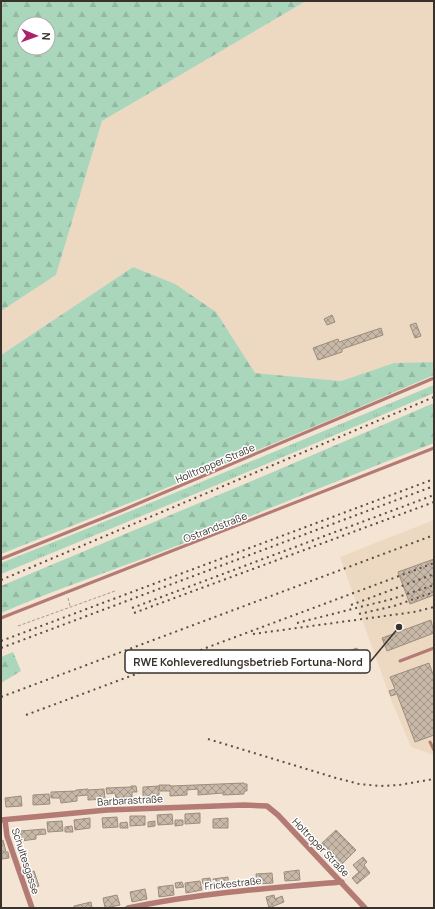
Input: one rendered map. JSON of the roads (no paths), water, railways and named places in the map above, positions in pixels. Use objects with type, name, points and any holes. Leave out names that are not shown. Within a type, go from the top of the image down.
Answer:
[{"type":"street","name":"Barbarastraße","points":[[3,820],[107,810],[260,805]]},
{"type":"street","name":"Holtroper Straße","points":[[260,805],[267,806],[273,810],[365,908]]},
{"type":"street","name":"Schultesgasse","points":[[3,820],[4,836],[32,908]]},
{"type":"street","name":"Frickestraße","points":[[128,908],[158,902],[217,894],[342,882]]},
{"type":"lane","name":"Holltropper Straße","points":[[1,559],[137,504],[434,378]]},
{"type":"lane","name":"Ostrandstraße","points":[[1,618],[434,448]]},
{"type":"lane","points":[[400,661],[434,648]]},
{"type":"lane","points":[[430,742],[434,750]]},
{"type":"railway","points":[[1,580],[434,397]]},
{"type":"railway","points":[[1,641],[434,479]]},
{"type":"railway","points":[[1,648],[434,486]]},
{"type":"railway","points":[[132,608],[434,495]]},
{"type":"railway","points":[[134,613],[434,502]]},
{"type":"railway","points":[[1,697],[434,535]]},
{"type":"railway","points":[[26,715],[434,563]]},
{"type":"railway","points":[[351,605],[434,574]]},
{"type":"railway","points":[[297,623],[392,599],[434,585]]},
{"type":"railway","points":[[359,614],[394,606],[434,592]]},
{"type":"railway","points":[[253,634],[414,612],[434,607]]},
{"type":"railway","points":[[208,739],[359,784],[381,786],[399,785],[434,779]]},
{"type":"place","name":"RWE Kohleveredlungsbetrieb Fortuna-Nord","points":[[399,627]]}]
